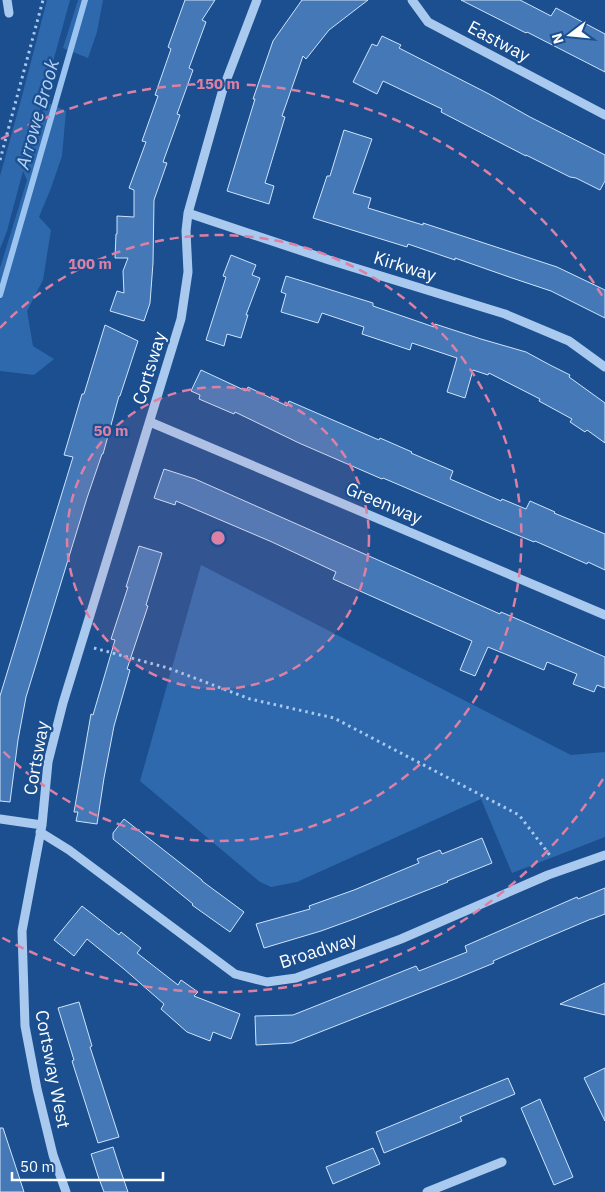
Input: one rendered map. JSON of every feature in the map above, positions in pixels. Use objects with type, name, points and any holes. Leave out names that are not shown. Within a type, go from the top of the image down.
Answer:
[{"type":"street","points":[[7,0],[9,12]]},
{"type":"street","name":"Cortsway","points":[[41,829],[48,762],[64,703],[181,319],[188,272],[186,231],[188,213],[223,89],[257,0]]},
{"type":"street","name":"Eastway","points":[[412,0],[428,22],[605,116]]},
{"type":"street","name":"Kirkway","points":[[188,213],[330,260],[505,314],[569,341],[605,367]]},
{"type":"street","name":"Greenway","points":[[150,422],[605,615]]},
{"type":"street","points":[[0,819],[41,829]]},
{"type":"street","name":"Broadway","points":[[41,829],[235,974],[267,982],[296,978],[383,945],[562,870],[605,855]]},
{"type":"street","name":"Cortsway West","points":[[41,829],[22,931],[25,1026],[37,1089],[53,1155],[66,1192]]},
{"type":"street","points":[[426,1192],[502,1162]]},
{"type":"path","points":[[0,160],[43,0]]},
{"type":"path","points":[[82,645],[168,668],[250,699],[334,718],[519,815],[562,870]]},
{"type":"shaded area","points":[[47,0],[70,0],[37,120],[48,103],[66,111],[62,156],[39,217],[51,230],[43,280],[27,311],[33,346],[54,359],[34,375],[0,371],[0,268],[27,180],[23,171],[7,231],[0,249],[0,176]]},
{"type":"shaded area","points":[[78,0],[103,0],[97,32],[88,58],[63,48]]},
{"type":"shaded area","points":[[201,565],[571,755],[605,752],[605,837],[512,873],[481,799],[297,882],[271,887],[260,882],[140,781]]},
{"type":"building","points":[[185,0],[215,0],[202,20],[206,22],[189,68],[193,70],[177,114],[180,115],[163,162],[167,163],[154,200],[150,303],[144,321],[110,311],[117,291],[124,293],[123,271],[128,258],[115,258],[117,216],[134,217],[134,190],[129,188],[146,142],[142,141],[158,96],[155,95],[171,49],[168,47]]},
{"type":"building","points":[[302,0],[368,0],[329,30],[306,59],[303,56],[282,116],[285,117],[265,183],[274,186],[269,204],[227,191],[255,99],[253,99],[273,41]]},
{"type":"building","points":[[461,0],[520,0],[551,16],[556,8],[605,34],[605,72],[527,32]]},
{"type":"building","points":[[382,36],[401,45],[399,48],[605,155],[605,181],[600,190],[526,156],[441,112],[442,109],[383,81],[377,94],[353,82],[372,44],[377,46]]},
{"type":"building","points":[[344,130],[372,139],[353,193],[371,198],[368,208],[423,225],[423,223],[557,267],[605,290],[605,318],[551,291],[455,258],[455,260],[408,244],[407,247],[313,218],[327,176],[330,176]]},
{"type":"building","points":[[231,255],[256,265],[252,275],[260,278],[246,315],[248,315],[241,338],[227,334],[224,346],[206,340],[226,277],[223,276]]},
{"type":"building","points":[[286,276],[373,303],[373,306],[434,327],[435,324],[526,352],[570,375],[569,377],[605,403],[605,443],[587,430],[585,432],[570,422],[572,419],[539,401],[540,399],[489,373],[488,375],[473,370],[465,398],[447,392],[457,358],[412,343],[410,350],[362,334],[364,327],[322,313],[318,323],[281,312],[286,294],[281,292]]},
{"type":"building","points":[[105,325],[138,341],[119,396],[103,454],[87,498],[26,697],[10,802],[0,801],[0,696],[73,457],[64,455]]},
{"type":"building","points":[[201,370],[246,391],[248,387],[287,406],[289,401],[379,440],[380,438],[453,471],[450,479],[501,501],[502,499],[526,509],[530,501],[605,534],[605,570],[382,479],[299,443],[235,412],[234,414],[199,399],[200,395],[191,391]]},
{"type":"building","points":[[164,469],[195,479],[500,614],[501,612],[605,657],[605,688],[597,685],[594,692],[573,684],[577,674],[547,662],[544,670],[488,647],[475,676],[460,670],[472,641],[333,579],[336,572],[272,542],[176,501],[175,505],[154,498]]},
{"type":"building","points":[[139,546],[162,553],[146,605],[148,606],[127,669],[130,670],[114,726],[97,824],[76,821],[78,812],[74,812],[91,714],[93,715],[115,640],[111,639]]},
{"type":"building","points":[[124,819],[244,912],[230,932],[192,905],[113,839],[113,833]]},
{"type":"building","points":[[482,838],[492,863],[354,919],[264,948],[256,924],[310,909],[309,906],[419,863],[417,859],[440,850],[442,854]]},
{"type":"building","points":[[605,888],[605,914],[493,961],[494,963],[292,1043],[256,1045],[255,1016],[293,1015],[416,966],[419,971],[467,952],[465,946],[577,897],[578,899]]},
{"type":"building","points":[[82,906],[119,935],[121,932],[141,948],[137,953],[178,985],[181,980],[198,992],[194,996],[240,1014],[231,1039],[213,1032],[210,1041],[187,1032],[161,1009],[164,1004],[87,939],[74,956],[54,940]]},
{"type":"building","points":[[605,983],[605,1015],[560,1004]]},
{"type":"building","points":[[79,1002],[92,1046],[90,1047],[119,1137],[98,1143],[72,1061],[74,1060],[58,1008]]},
{"type":"building","points":[[605,1068],[605,1121],[584,1078]]},
{"type":"building","points":[[508,1078],[515,1094],[460,1117],[462,1121],[384,1153],[376,1132]]},
{"type":"building","points":[[540,1099],[573,1177],[554,1185],[521,1108]]},
{"type":"building","points":[[0,1128],[3,1128],[24,1192],[0,1192]]},
{"type":"building","points":[[113,1147],[128,1192],[104,1192],[98,1176],[91,1154]]},
{"type":"building","points":[[373,1148],[380,1164],[333,1184],[326,1167]]},
{"type":"waterway","name":"Arrowe Brook","points":[[0,295],[85,0]]}]
